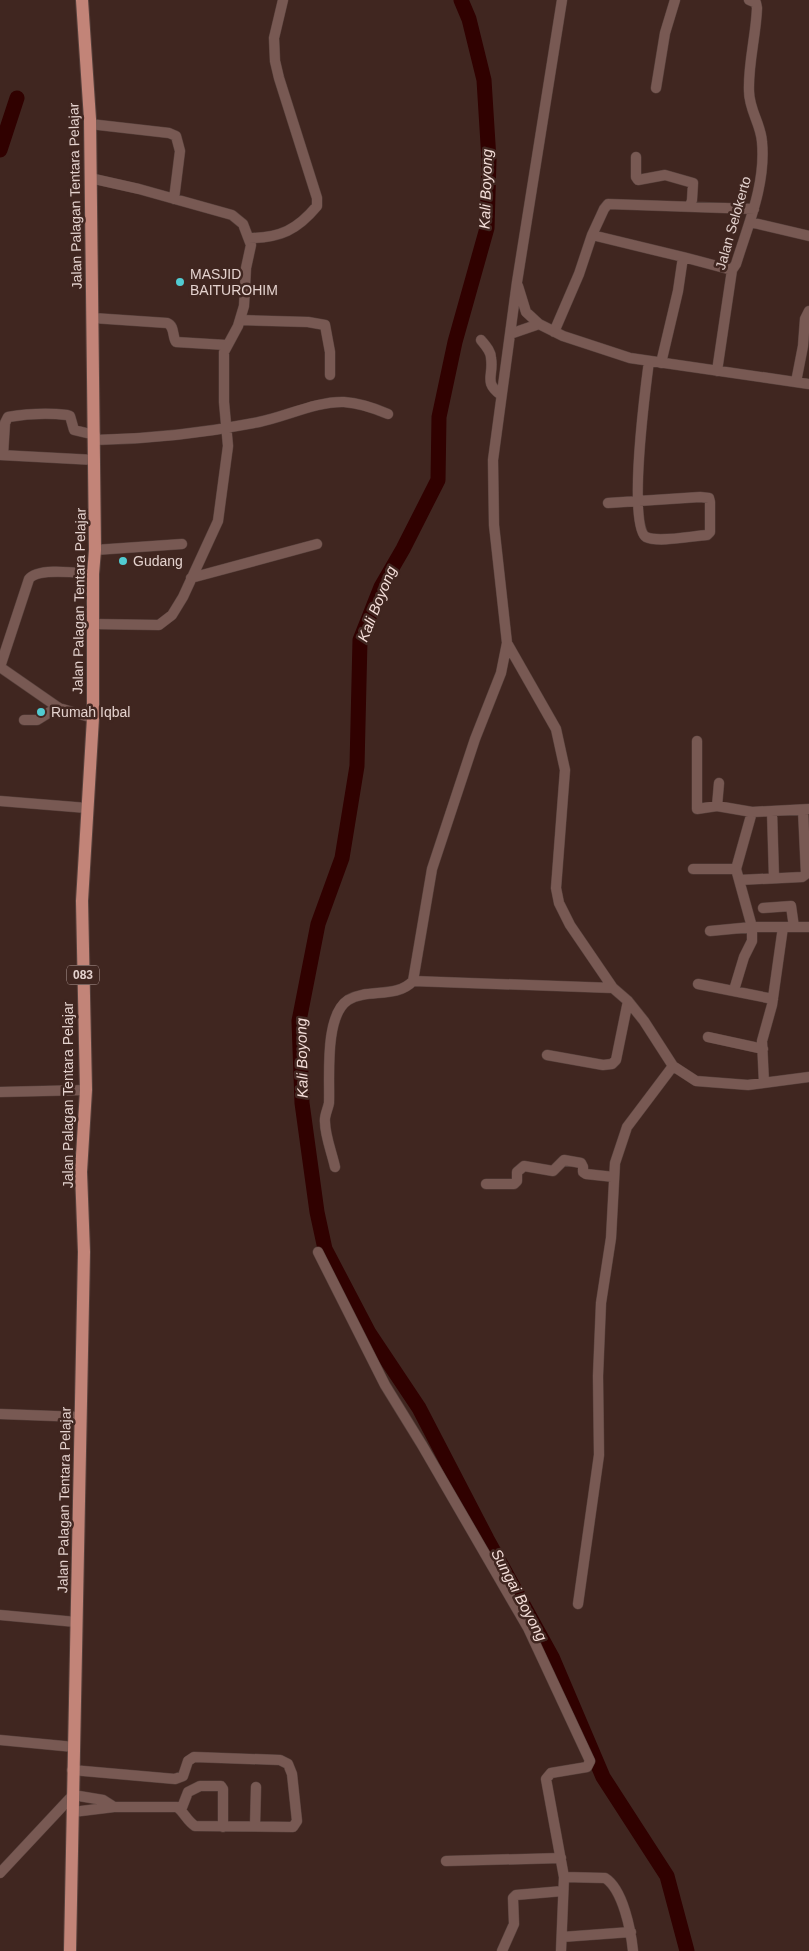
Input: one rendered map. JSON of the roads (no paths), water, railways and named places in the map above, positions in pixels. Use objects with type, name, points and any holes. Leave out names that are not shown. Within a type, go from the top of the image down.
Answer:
[{"type":"main road","name":"Jalan Palagan Tentara Pelajar","points":[[70,1951],[72,1770],[84,1252],[81,1172],[86,1090],[82,901],[93,718],[92,624],[95,550],[90,124],[82,0]]},
{"type":"street","points":[[249,238],[285,234],[316,206],[317,198],[275,60],[274,38],[283,0]]},
{"type":"street","points":[[335,1167],[324,1121],[329,1104],[328,1055],[340,1007],[349,1000],[360,996],[406,988],[413,981],[432,869],[475,740],[501,673],[507,643],[494,525],[492,460],[517,282],[562,0]]},
{"type":"street","points":[[656,88],[665,33],[675,0]]},
{"type":"street","name":"Jalan Selokerto","points":[[717,371],[732,270],[736,264],[754,209],[763,164],[761,130],[751,111],[749,92],[757,8],[756,3],[751,0]]},
{"type":"street","points":[[90,124],[169,133],[176,136],[180,151],[174,199]]},
{"type":"street","points":[[636,157],[636,177],[638,180],[666,175],[693,183],[690,207]]},
{"type":"street","points":[[90,178],[232,215],[244,224],[251,245],[246,268],[244,306],[240,320],[226,345],[223,367],[228,446],[218,521],[172,615],[159,625],[92,624]]},
{"type":"street","points":[[554,332],[579,274],[592,235],[608,204],[754,209]]},
{"type":"street","points":[[750,222],[809,236]]},
{"type":"street","points":[[592,235],[732,270]]},
{"type":"street","points":[[661,363],[678,291],[683,257]]},
{"type":"street","points":[[517,282],[526,312],[539,324],[554,332],[630,358],[809,384]]},
{"type":"street","points":[[796,382],[803,346],[805,319],[809,311]]},
{"type":"street","points":[[93,318],[168,322],[173,328],[176,342],[226,345]]},
{"type":"street","points":[[240,320],[308,322],[325,325],[330,352],[330,375]]},
{"type":"street","points":[[510,334],[539,324]]},
{"type":"street","points":[[481,340],[492,357],[490,380],[492,388],[501,395]]},
{"type":"street","points":[[608,503],[638,501],[700,497],[709,498],[710,532],[706,535],[655,539],[645,536],[641,532],[638,501],[640,425],[649,361]]},
{"type":"street","points":[[95,460],[2,455],[5,423],[8,417],[36,416],[41,413],[70,416],[74,430],[95,438],[144,439],[260,422],[310,407],[343,402],[369,406],[388,414]]},
{"type":"street","points":[[95,550],[182,544]]},
{"type":"street","points":[[191,578],[317,544]]},
{"type":"street","points":[[93,574],[40,572],[32,575],[29,579],[0,667],[58,707],[93,718]]},
{"type":"street","points":[[507,643],[556,729],[564,770],[556,888],[559,903],[570,924],[613,988],[628,1000],[673,1066],[696,1081],[748,1085],[809,1077]]},
{"type":"street","points":[[24,720],[38,720],[58,707]]},
{"type":"street","points":[[697,741],[697,808],[717,806],[752,812],[806,809],[806,873],[802,877],[739,880]]},
{"type":"street","points":[[717,806],[719,783]]},
{"type":"street","points":[[0,801],[87,808]]},
{"type":"street","points":[[734,990],[744,957],[752,941],[752,927],[736,869],[752,812]]},
{"type":"street","points":[[772,812],[774,878]]},
{"type":"street","points":[[693,870],[736,869]]},
{"type":"street","points":[[763,908],[792,906],[789,927],[762,1041],[764,1083]]},
{"type":"street","points":[[710,931],[752,927],[809,927]]},
{"type":"street","points":[[413,981],[613,988]]},
{"type":"street","points":[[698,984],[773,999]]},
{"type":"street","points":[[547,1055],[603,1065],[612,1064],[616,1060],[628,1000]]},
{"type":"street","points":[[708,1037],[762,1049]]},
{"type":"street","points":[[578,1604],[599,1455],[598,1376],[601,1303],[611,1238],[615,1163],[627,1127],[673,1066]]},
{"type":"street","points":[[0,1092],[86,1090]]},
{"type":"street","points":[[486,1184],[514,1184],[517,1181],[517,1172],[524,1166],[552,1171],[564,1160],[580,1163],[583,1167],[583,1172],[586,1174],[614,1177]]},
{"type":"street","points":[[318,1252],[385,1385],[528,1628],[590,1761],[587,1767],[551,1773],[546,1779],[564,1877],[561,1951]]},
{"type":"street","points":[[0,1414],[81,1417]]},
{"type":"street","points":[[0,1615],[76,1622]]},
{"type":"street","points":[[0,1740],[74,1747]]},
{"type":"street","points":[[72,1770],[175,1779],[183,1776],[188,1761],[194,1757],[280,1760],[288,1764],[292,1774],[297,1821],[293,1827],[195,1826],[190,1823],[177,1807],[114,1807],[73,1812]]},
{"type":"street","points":[[181,1810],[188,1792],[200,1786],[221,1786],[223,1789],[223,1826]]},
{"type":"street","points":[[255,1826],[256,1787]]},
{"type":"street","points":[[0,1873],[73,1794],[103,1800],[114,1807]]},
{"type":"street","points":[[446,1861],[560,1858]]},
{"type":"street","points":[[564,1877],[605,1878],[610,1880],[621,1901],[631,1932],[633,1951]]},
{"type":"street","points":[[502,1951],[514,1924],[513,1898],[516,1894],[563,1891]]},
{"type":"street","points":[[562,1937],[631,1932]]},
{"type":"waterway","name":"Kali Boyong","points":[[461,0],[469,19],[484,80],[489,160],[487,228],[455,342],[439,417],[438,480],[403,549],[381,587],[360,640],[357,766],[342,858],[318,924],[299,1021],[302,1103],[317,1212],[325,1249],[369,1333],[419,1408],[487,1539],[552,1657],[603,1777],[667,1876],[687,1951]]},
{"type":"waterway","points":[[0,150],[17,98]]},
{"type":"place","name":"MASJID BAITUROHIM","points":[[180,282]]},
{"type":"place","name":"Gudang","points":[[123,561]]},
{"type":"place","name":"Rumah Iqbal","points":[[41,712]]},
{"type":"water label","name":"Sungai Boyong","points":[[519,1595]]}]
